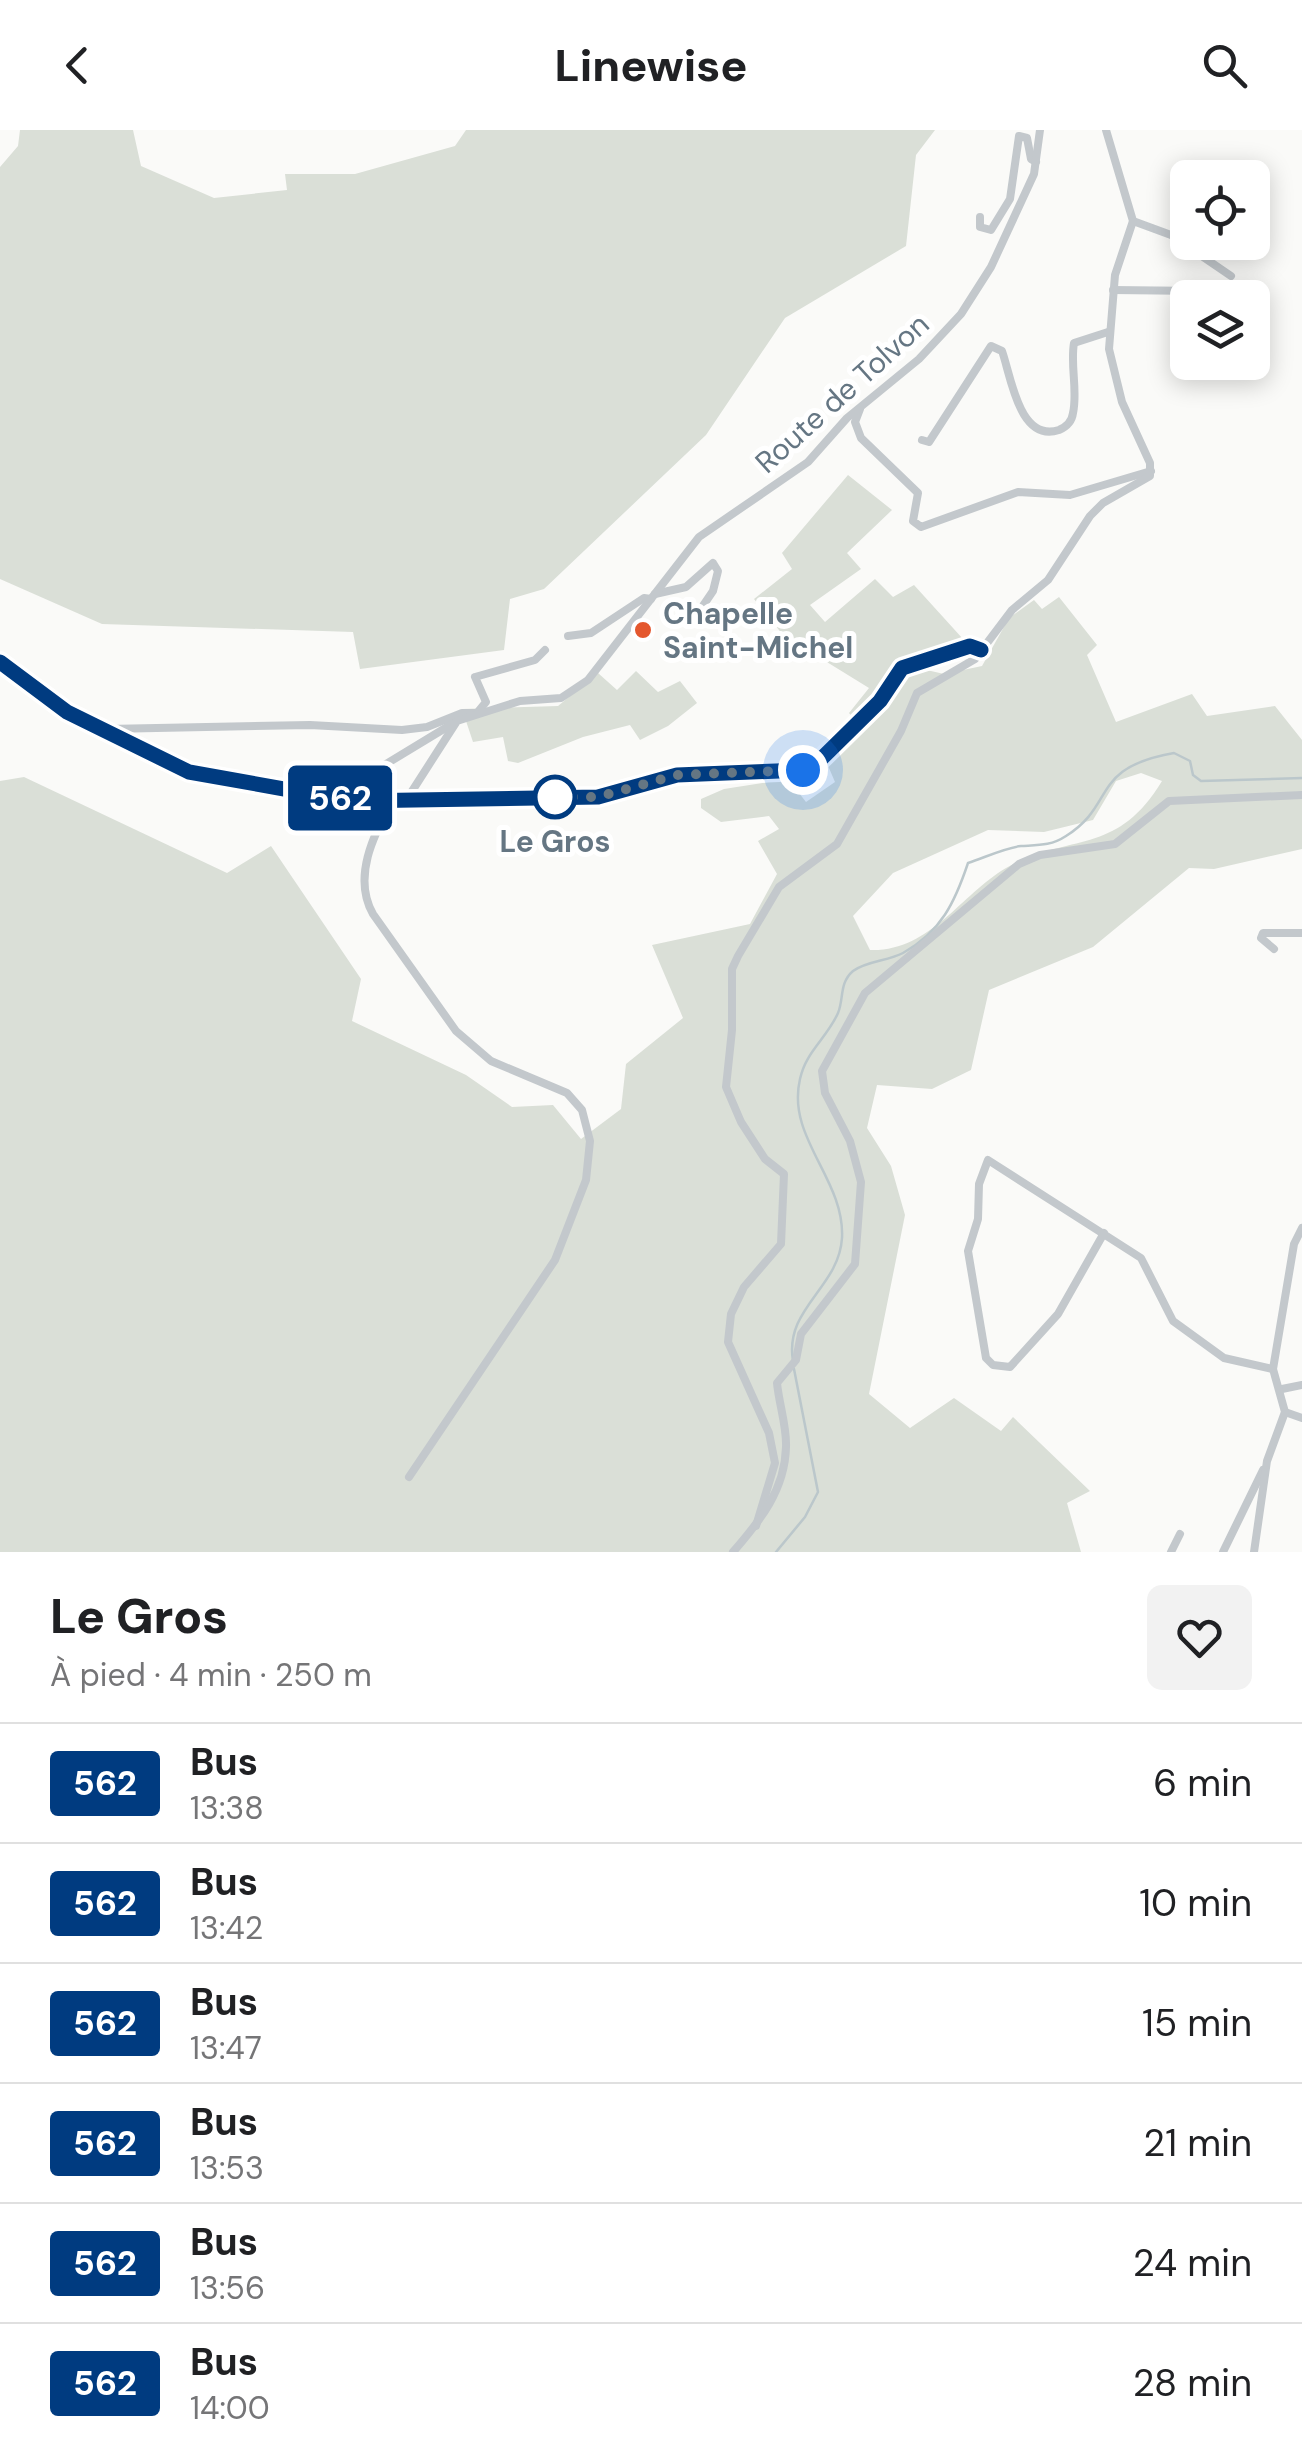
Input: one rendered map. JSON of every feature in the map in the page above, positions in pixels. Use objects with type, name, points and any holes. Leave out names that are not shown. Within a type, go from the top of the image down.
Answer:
[{"type":"street","name":"Route de Tolvon","points":[[0,662],[50,702],[106,728],[310,725],[402,730],[427,727],[462,712],[477,713],[572,692],[588,680],[700,537],[808,462],[862,405],[919,359],[979,289],[1026,196],[1040,130]]},
{"type":"street","points":[[1106,130],[1133,221],[1114,290],[1108,332],[1122,402],[1151,471]]},
{"type":"street","points":[[980,217],[980,227],[991,230],[1007,206],[1019,136],[1027,138],[1030,160],[1036,162]]},
{"type":"street","points":[[1133,221],[1171,235],[1231,276]]},
{"type":"street","points":[[1114,290],[1170,291]]},
{"type":"street","points":[[922,440],[929,442],[991,346],[1002,351],[1006,371],[1028,421],[1036,428],[1054,432],[1066,426],[1074,412],[1074,343],[1108,332]]},
{"type":"street","points":[[862,405],[854,422],[861,438],[912,484],[918,504],[913,520],[921,528],[1018,492],[1070,495],[1151,471]]},
{"type":"street","points":[[756,1526],[775,1463],[769,1434],[728,1342],[731,1314],[744,1288],[781,1244],[784,1174],[765,1159],[740,1122],[726,1087],[732,1030],[732,969],[779,886],[824,858],[837,844],[902,730],[917,693],[975,660],[1012,610],[1048,580],[1090,516],[1104,503],[1146,480],[1151,471]]},
{"type":"street","points":[[568,636],[591,633],[644,598],[686,588],[713,564],[718,571],[713,590],[696,616]]},
{"type":"street","points":[[106,728],[154,757],[212,779],[351,801],[598,797],[677,775],[803,770],[818,762],[880,701],[902,668],[970,646],[981,650]]},
{"type":"street","points":[[328,795],[334,784],[363,778],[477,713],[485,697],[475,677],[534,660],[544,650]]},
{"type":"street","points":[[407,799],[457,721]]},
{"type":"street","points":[[733,1552],[756,1526],[782,1477],[787,1444],[777,1383],[796,1360],[801,1334],[854,1264],[861,1182],[850,1141],[825,1093],[822,1071],[865,994],[1019,864],[1040,855],[1116,844],[1170,800],[1302,795]]},
{"type":"street","points":[[392,800],[364,873],[366,903],[456,1031],[491,1060],[567,1094],[582,1110],[590,1141],[586,1180],[555,1260],[409,1477]]},
{"type":"street","points":[[1274,949],[1261,938],[1262,932],[1302,933]]},
{"type":"street","points":[[1104,1232],[1058,1314],[1010,1367],[993,1366],[986,1358],[968,1251],[978,1220],[986,1162],[1104,1232],[1141,1258],[1174,1321],[1224,1358],[1273,1369]]},
{"type":"street","points":[[1223,1551],[1267,1462],[1285,1412],[1282,1389],[1273,1369],[1294,1244],[1302,1228]]},
{"type":"street","points":[[1282,1389],[1302,1386]]},
{"type":"street","points":[[1285,1412],[1302,1418]]},
{"type":"street","points":[[1254,1552],[1267,1462]]},
{"type":"street","points":[[1171,1552],[1180,1534]]},
{"type":"shaded area","points":[[20,130],[133,130],[141,166],[214,198],[287,190],[285,174],[355,174],[455,146],[466,130],[935,130],[916,155],[906,246],[785,318],[706,435],[544,589],[510,599],[504,650],[360,669],[353,632],[102,624],[0,579],[0,167],[18,146]]},
{"type":"shaded area","points":[[848,475],[892,510],[847,553],[861,569],[810,605],[825,622],[875,579],[893,597],[914,585],[963,639],[897,666],[876,700],[854,719],[849,713],[869,688],[783,635],[754,599],[792,569],[782,553]]},
{"type":"shaded area","points":[[1059,597],[1097,645],[1087,655],[1116,722],[1192,694],[1207,716],[1275,706],[1302,740],[1302,849],[1214,869],[1189,868],[1093,947],[989,990],[971,1070],[932,1089],[877,1085],[867,1128],[891,1166],[905,1215],[869,1394],[910,1428],[954,1398],[1001,1431],[1013,1417],[1090,1491],[1067,1503],[1081,1552],[0,1552],[0,781],[24,777],[227,873],[271,846],[361,979],[352,1021],[466,1075],[512,1107],[553,1105],[581,1139],[621,1109],[626,1064],[683,1018],[652,945],[750,924],[777,874],[758,841],[779,829],[769,816],[721,822],[701,808],[701,799],[724,789],[788,779],[806,802],[835,782],[826,761],[869,723],[901,674],[918,668],[944,674],[982,666],[1009,618],[1034,600],[1042,609]],"holes":[[[1141,773],[1162,781],[1127,822],[1091,840],[1029,857],[1006,868],[927,932],[910,942],[870,950],[853,916],[893,873],[988,830],[1044,832],[1093,820],[1116,781]]]},
{"type":"shaded area","points":[[636,671],[658,692],[680,681],[697,703],[668,726],[640,740],[630,725],[583,737],[518,763],[508,761],[503,737],[473,742],[462,709],[558,706],[598,673],[617,690]]},
{"type":"waterway","points":[[793,1361],[796,1326],[832,1271],[842,1238],[835,1197],[801,1120],[800,1079],[807,1060],[838,1013],[844,986],[853,971],[903,953],[927,936],[952,903],[968,863],[1008,849],[1060,839],[1082,824],[1116,777],[1128,768],[1174,753],[1190,761],[1193,775],[1201,781],[1302,778]]},
{"type":"waterway","points":[[776,1552],[805,1517],[818,1492],[794,1369]]},
{"type":"bus line","name":"562","points":[[0,662],[67,712],[189,772],[351,801],[598,797],[677,775],[803,770],[818,762],[880,701],[895,673],[902,668],[970,646],[981,650]]},
{"type":"place","name":"Chapelle Saint-Michel","points":[[643,630]]},
{"type":"place","name":"Le Gros","points":[[555,797]]},
{"type":"route","points":[[555,797],[621,793],[677,775],[803,770]]}]
